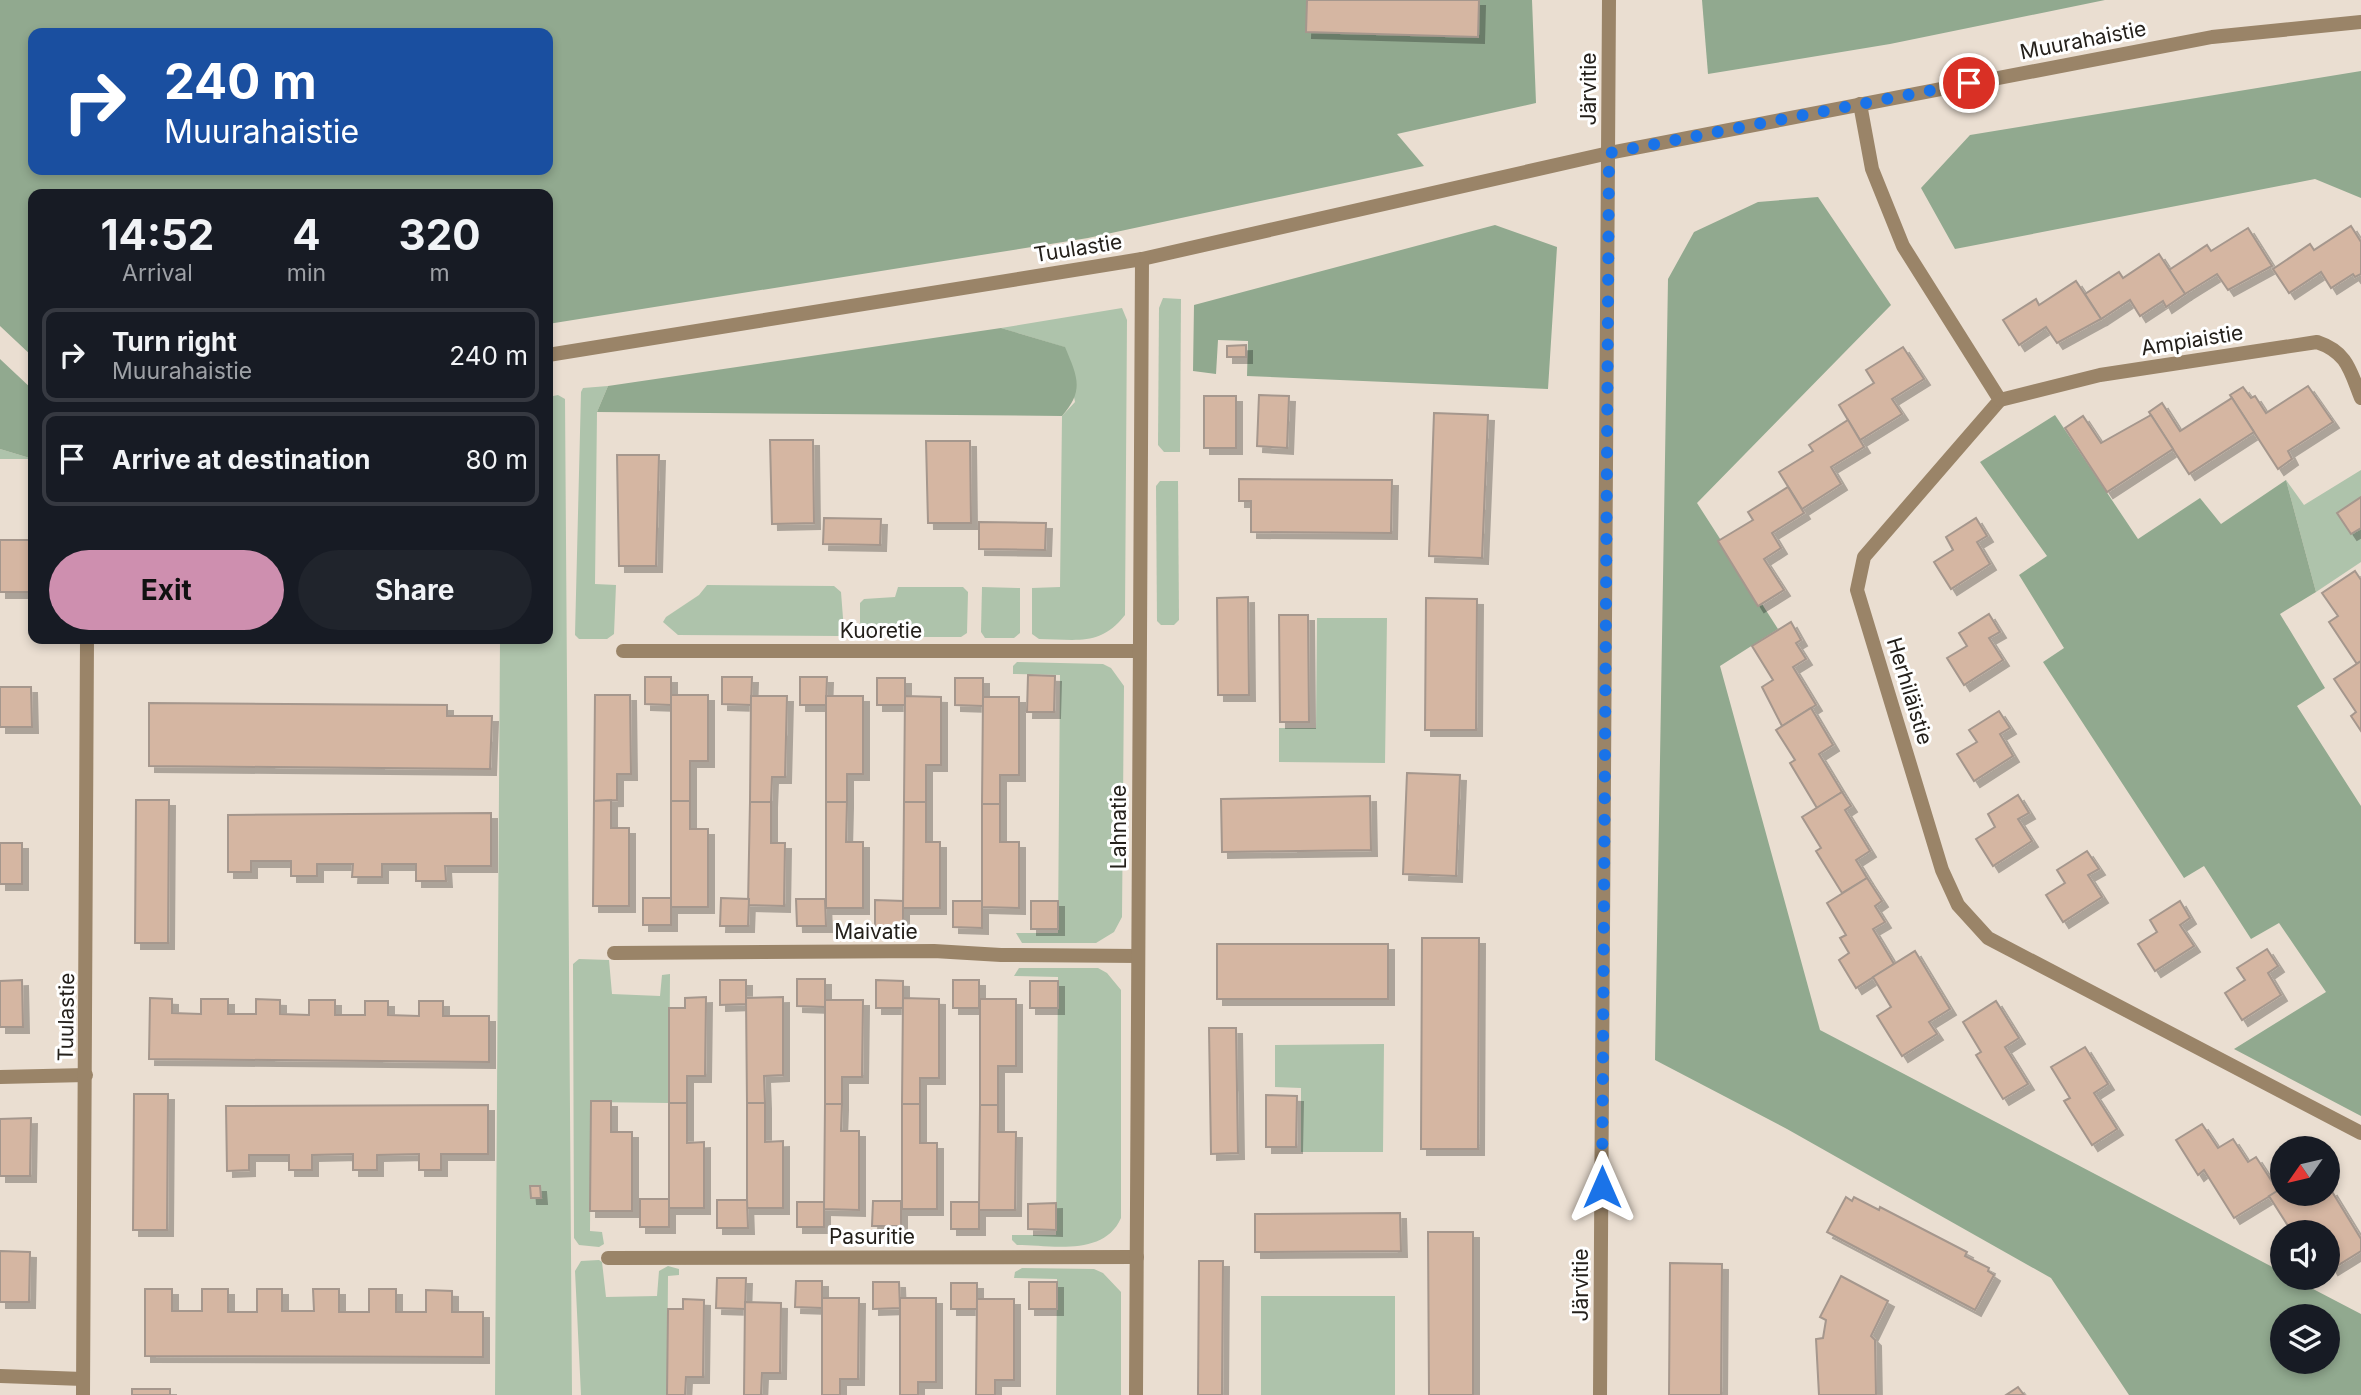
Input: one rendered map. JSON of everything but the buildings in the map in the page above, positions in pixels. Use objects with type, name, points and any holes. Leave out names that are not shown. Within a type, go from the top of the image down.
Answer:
[{"type":"street","name":"Järvitie","points":[[1600,1395],[1609,0]]},
{"type":"street","name":"Muurahaistie","points":[[1609,153],[2212,37],[2361,22]]},
{"type":"street","points":[[1860,104],[1872,169],[1903,246],[2000,400]]},
{"type":"street","name":"Tuulastie","points":[[553,354],[1142,260],[1609,153]]},
{"type":"street","name":"Lahnatie","points":[[1136,1395],[1142,260]]},
{"type":"street","name":"Ampiaistie","points":[[2000,400],[2099,375],[2316,342],[2335,348],[2347,365],[2361,398]]},
{"type":"street","name":"Herhiläistie","points":[[2000,400],[1864,557],[1857,590],[1942,870],[1958,905],[1988,938],[2361,1133]]},
{"type":"street","name":"Tuulastie","points":[[83,1395],[87,644]]},
{"type":"street","name":"Kuoretie","points":[[623,651],[1139,651]]},
{"type":"street","name":"Maivatie","points":[[614,953],[920,951],[1138,956]]},
{"type":"street","points":[[0,1077],[86,1075]]},
{"type":"street","name":"Pasuritie","points":[[608,1258],[1137,1257]]},
{"type":"street","points":[[0,1376],[83,1379]]},
{"type":"green space","points":[[0,0],[1532,0],[1536,103],[1397,134],[1424,166],[1088,238],[553,323],[553,189],[28,189],[28,352],[0,326]]},
{"type":"green space","points":[[1702,0],[2105,0],[1890,44],[1708,74]]},
{"type":"green space","points":[[2361,71],[2361,198],[2315,179],[1955,249],[1921,188],[1970,135]]},
{"type":"green space","points":[[1818,197],[1891,305],[1697,503],[1778,629],[1720,666],[1820,1030],[2270,1266],[2270,1290],[2315,1290],[2361,1314],[2361,1395],[2129,1395],[2051,1278],[1787,1129],[1655,1060],[1668,279],[1694,232],[1758,202]]},
{"type":"green space","points":[[1495,225],[1557,247],[1548,389],[1247,376],[1248,341],[1218,340],[1216,374],[1193,371],[1194,305]]},
{"type":"green space","points":[[1163,298],[1181,299],[1180,452],[1164,452],[1158,445],[1159,308]]},
{"type":"green space","points":[[1122,308],[1127,320],[1125,615],[1116,625],[1097,637],[1076,640],[1039,639],[1032,634],[1032,588],[1060,587],[1062,416],[1075,402],[1064,347],[1001,328]]},
{"type":"green space","points":[[1001,328],[1065,347],[1077,383],[1074,398],[1062,416],[597,412],[608,386]]},
{"type":"green space","points":[[0,359],[28,385],[28,457],[0,449]]},
{"type":"green space","points":[[608,386],[597,412],[595,584],[616,585],[614,634],[607,639],[579,639],[575,635],[581,392],[583,388]]},
{"type":"green space","points":[[558,395],[565,399],[572,1395],[495,1395],[500,644],[553,644],[553,396]]},
{"type":"green space","points":[[2055,415],[2138,539],[2200,498],[2221,524],[2286,480],[2316,592],[2280,614],[2325,688],[2297,706],[2361,806],[2361,1116],[2234,1049],[2326,992],[2279,923],[2251,939],[2204,866],[2184,878],[2043,662],[2064,648],[2019,575],[2047,556],[1980,462]]},
{"type":"green space","points":[[0,449],[28,457],[28,459],[0,459]]},
{"type":"green space","points":[[2361,470],[2361,562],[2316,592],[2286,480],[2304,505]]},
{"type":"green space","points":[[1160,481],[1178,481],[1179,620],[1174,625],[1161,625],[1157,621],[1156,486]]},
{"type":"green space","points":[[707,585],[834,586],[841,592],[844,631],[839,636],[678,635],[663,622],[666,617],[699,595]]},
{"type":"green space","points":[[898,587],[963,587],[968,592],[967,633],[961,637],[865,637],[860,631],[860,603],[864,599],[895,597]]},
{"type":"green space","points":[[982,587],[1020,588],[1020,633],[1014,638],[985,638],[981,632]]},
{"type":"green space","points":[[1317,618],[1387,618],[1385,763],[1279,762],[1279,728],[1316,728]]},
{"type":"green space","points":[[1017,662],[1103,664],[1111,668],[1124,686],[1122,917],[1114,932],[1096,943],[1022,943],[1016,933],[1058,933],[1060,675],[1013,674],[1013,666]]},
{"type":"green space","points":[[579,959],[609,960],[612,994],[660,996],[662,975],[670,974],[669,1103],[591,1102],[590,1231],[602,1232],[604,1244],[599,1247],[579,1245],[574,1238],[573,964]]},
{"type":"green space","points":[[1019,968],[1098,968],[1107,973],[1121,990],[1121,1218],[1113,1230],[1090,1244],[1060,1247],[1017,1245],[1012,1240],[1012,1235],[1056,1235],[1058,977],[1014,976]]},
{"type":"green space","points":[[1384,1044],[1383,1152],[1301,1152],[1301,1088],[1275,1087],[1275,1045]]},
{"type":"green space","points":[[581,1261],[602,1262],[606,1297],[657,1296],[659,1271],[668,1266],[679,1269],[679,1275],[668,1276],[667,1395],[581,1395],[575,1271]]},
{"type":"green space","points":[[1022,1268],[1094,1269],[1103,1273],[1121,1292],[1121,1395],[1056,1395],[1057,1279],[1014,1278],[1015,1272]]},
{"type":"green space","points":[[1261,1296],[1395,1296],[1395,1395],[1261,1395]]},
{"type":"route","points":[[1602,1187],[1609,153],[1670,144],[1969,83]]}]
